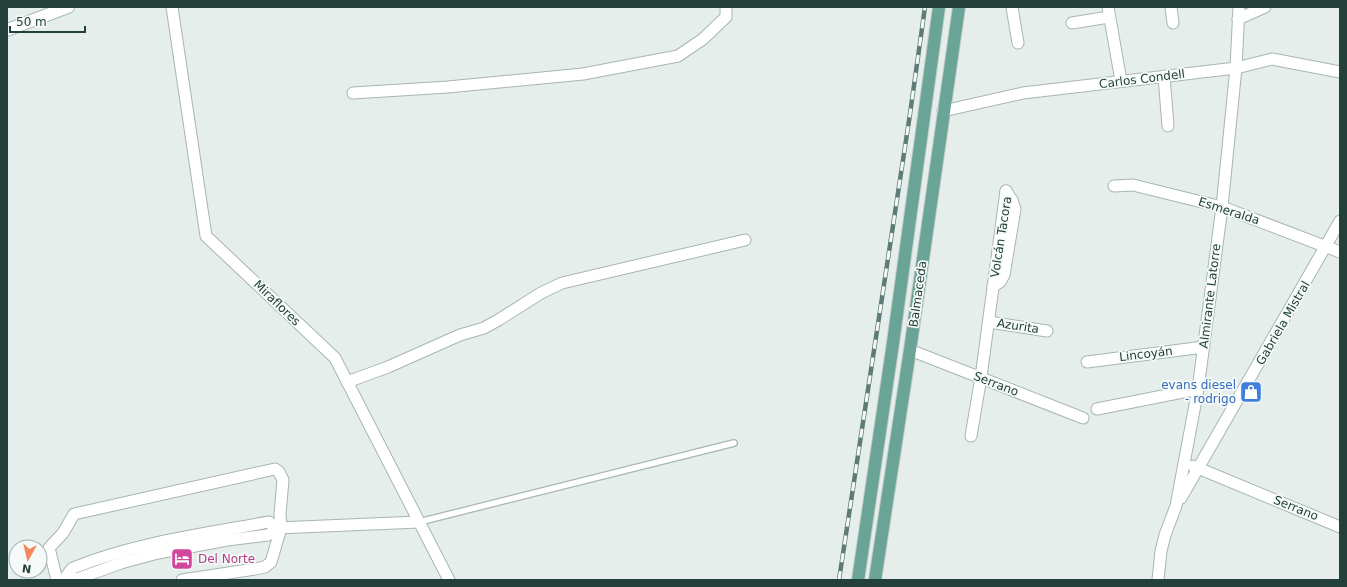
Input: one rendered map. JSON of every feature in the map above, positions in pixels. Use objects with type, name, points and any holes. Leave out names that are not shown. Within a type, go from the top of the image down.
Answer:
[{"type":"main road","name":"Balmaceda","points":[[858,580],[893,343],[939,7]]},
{"type":"main road","name":"Balmaceda","points":[[878,580],[943,111],[959,7]]},
{"type":"street","points":[[7,30],[68,7]]},
{"type":"street","name":"Miraflores","points":[[172,7],[206,236],[335,358],[449,580]]},
{"type":"street","points":[[353,93],[448,87],[583,74],[678,56],[703,39],[726,17],[726,7]]},
{"type":"street","points":[[1012,7],[1018,43]]},
{"type":"street","points":[[1171,7],[1173,23]]},
{"type":"street","name":"Almirante Latorre","points":[[1158,580],[1161,551],[1165,535],[1176,506],[1185,463],[1204,347],[1222,207],[1236,68],[1238,7]]},
{"type":"street","points":[[1238,18],[1265,7]]},
{"type":"street","points":[[1072,23],[1109,12],[1121,81]]},
{"type":"street","name":"Carlos Condell","points":[[943,111],[1023,93],[1236,68],[1272,59],[1340,72]]},
{"type":"street","points":[[1164,76],[1168,126]]},
{"type":"street","name":"Esmeralda","points":[[1114,186],[1133,184],[1222,207],[1340,252]]},
{"type":"street","name":"Volcán Tacora","points":[[971,436],[989,322],[993,286],[1006,191],[1012,200],[1014,209],[1004,275],[1000,282],[993,286]]},
{"type":"street","name":"Gabriela Mistral","points":[[1176,506],[1340,222]]},
{"type":"street","points":[[347,382],[388,367],[460,335],[484,328],[541,293],[562,283],[745,240]]},
{"type":"street","name":"Azurita","points":[[989,322],[1047,331]]},
{"type":"street","name":"Lincoyán","points":[[1087,362],[1204,347]]},
{"type":"street","name":"Serrano","points":[[910,350],[1083,418]]},
{"type":"street","points":[[1097,409],[1198,389]]},
{"type":"street","name":"Serrano","points":[[1185,463],[1340,526]]},
{"type":"street","points":[[182,580],[255,570],[265,567],[271,562],[279,528],[283,480],[279,472],[275,469],[74,514],[63,533],[50,548],[62,579],[77,579],[121,563],[158,553],[228,540],[268,535],[279,528],[419,522]]},
{"type":"lane","points":[[419,522],[734,443]]},
{"type":"railway","points":[[839,580],[925,7]]},
{"type":"place","name":"evans diesel - rodrigo","points":[[1251,392]]},
{"type":"place","name":"Del Norte","points":[[182,559]]}]
